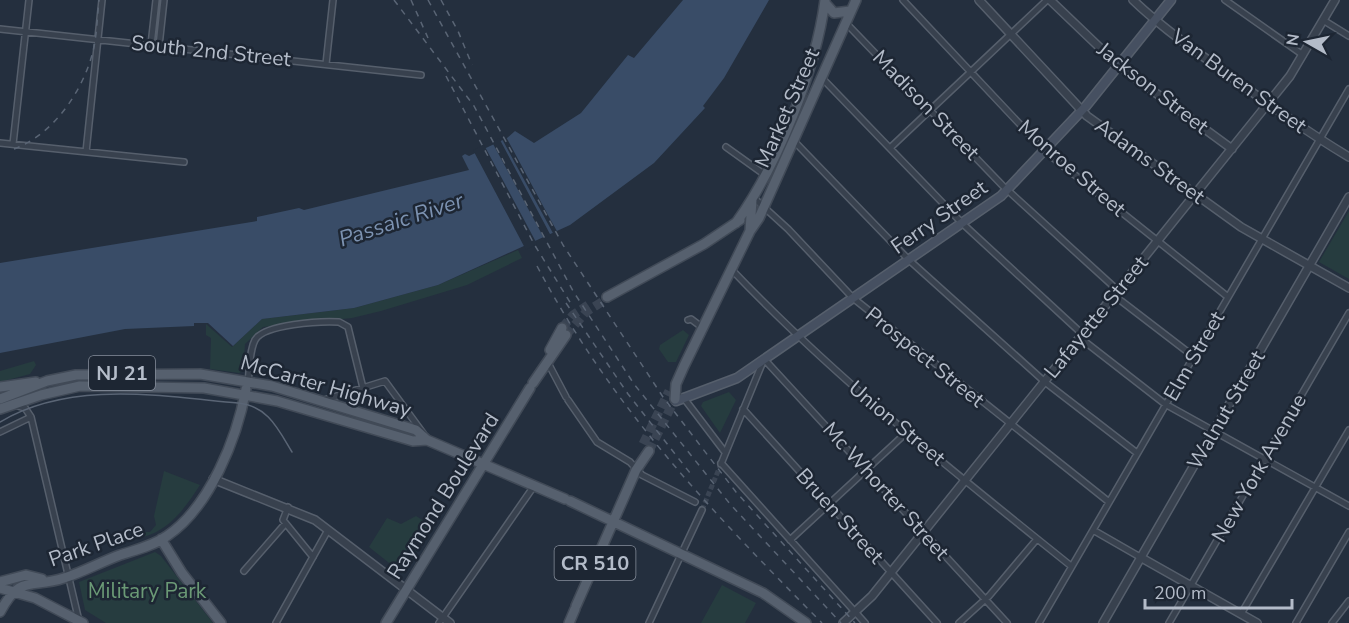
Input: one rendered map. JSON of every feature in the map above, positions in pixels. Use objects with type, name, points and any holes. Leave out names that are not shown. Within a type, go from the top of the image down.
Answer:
[{"type":"main road","name":"Market Street","points":[[757,203],[769,194],[856,0]]},
{"type":"main road","name":"Ferry Street","points":[[676,397],[737,378],[963,224],[1007,190],[1082,110],[1171,0]]},
{"type":"main road","points":[[825,2],[834,13],[850,12]]},
{"type":"main road","points":[[821,77],[817,69],[823,40],[822,21],[825,2]]},
{"type":"main road","name":"Market Street","points":[[676,397],[676,384],[750,231],[765,175],[808,76],[822,21]]},
{"type":"main road","points":[[610,296],[704,244],[736,223],[757,203]]},
{"type":"main road","points":[[736,223],[746,228],[744,243]]},
{"type":"main road","name":"Raymond Boulevard","points":[[386,623],[564,331]]},
{"type":"main road","name":"McCarter Highway","points":[[0,399],[47,381],[84,374],[149,372],[200,374],[248,381],[321,400],[416,430],[427,440],[614,521],[763,593],[806,623]]},
{"type":"main road","points":[[0,387],[47,381]]},
{"type":"main road","points":[[161,539],[184,521],[213,479],[236,432],[248,381]]},
{"type":"main road","name":"McCarter Highway","points":[[0,409],[53,391],[98,385],[204,388],[245,394],[301,407],[413,441],[427,440]]},
{"type":"main road","points":[[614,521],[645,451]]},
{"type":"main road","name":"CR 510","points":[[569,623],[614,521]]},
{"type":"main road","name":"Park Place","points":[[13,590],[32,582],[69,576],[161,539],[176,565],[221,623]]},
{"type":"main road","points":[[0,582],[28,575],[47,580]]},
{"type":"main road","points":[[0,588],[41,600],[81,622]]},
{"type":"main road","points":[[0,612],[13,590]]},
{"type":"street","points":[[13,144],[28,0]]},
{"type":"street","points":[[86,152],[102,0]]},
{"type":"street","points":[[151,45],[156,0]]},
{"type":"street","points":[[159,46],[164,0]]},
{"type":"street","points":[[326,64],[333,0]]},
{"type":"street","name":"Monroe Street","points":[[903,0],[1045,151],[1228,297]]},
{"type":"street","name":"Adams Street","points":[[979,0],[1082,110],[1195,194],[1262,238],[1349,288]]},
{"type":"street","points":[[890,148],[970,71],[1049,0]]},
{"type":"street","name":"Jackson Street","points":[[1049,0],[1119,66],[1232,149]]},
{"type":"street","name":"Van Buren Street","points":[[1133,0],[1155,21],[1269,104],[1349,157]]},
{"type":"street","points":[[1225,0],[1303,55]]},
{"type":"street","name":"Lafayette Street","points":[[843,623],[891,573],[924,533],[1269,104],[1303,55],[1331,2]]},
{"type":"street","points":[[1323,20],[1349,36]]},
{"type":"street","name":"Madison Street","points":[[845,22],[1007,190],[1113,286],[1120,300],[1193,356]]},
{"type":"street","name":"South 2nd Street","points":[[0,29],[421,75]]},
{"type":"street","points":[[821,77],[963,224],[1084,341],[1165,404],[1349,506]]},
{"type":"street","name":"Elm Street","points":[[1039,623],[1349,89]]},
{"type":"street","points":[[793,140],[909,260],[1045,382],[1137,453]]},
{"type":"street","points":[[0,143],[184,162]]},
{"type":"street","points":[[726,147],[765,175]]},
{"type":"street","name":"Walnut Street","points":[[1102,623],[1349,197]]},
{"type":"street","name":"Prospect Street","points":[[757,203],[853,298],[1109,502]]},
{"type":"street","name":"Union Street","points":[[732,270],[796,336],[906,433],[1071,566]]},
{"type":"street","name":"New York Avenue","points":[[1169,623],[1349,313]]},
{"type":"street","points":[[688,320],[691,319],[703,328]]},
{"type":"street","points":[[248,381],[253,345],[263,332],[273,328],[339,322],[348,327],[363,388]]},
{"type":"street","points":[[547,360],[567,398],[597,442],[624,459],[636,470],[695,502]]},
{"type":"street","points":[[764,360],[724,451],[721,464],[865,623]]},
{"type":"street","name":"Mc Whorter Street","points":[[764,360],[1007,623]]},
{"type":"street","points":[[321,400],[385,381],[427,440]]},
{"type":"street","points":[[676,397],[724,451]]},
{"type":"street","points":[[13,405],[25,408],[31,417],[81,622]]},
{"type":"street","name":"Bruen Street","points":[[743,409],[937,623]]},
{"type":"street","points":[[0,432],[31,417]]},
{"type":"street","points":[[1241,614],[1349,430]]},
{"type":"street","points":[[790,540],[906,433]]},
{"type":"street","points":[[213,479],[312,518],[406,590],[441,620],[450,623]]},
{"type":"street","points":[[441,620],[534,486]]},
{"type":"street","points":[[288,507],[282,517],[285,524],[313,557]]},
{"type":"street","points":[[649,623],[702,510]]},
{"type":"street","points":[[244,571],[285,524]]},
{"type":"street","points":[[276,623],[328,530]]},
{"type":"street","points":[[1093,530],[1256,623]]},
{"type":"street","points":[[1296,623],[1349,532]]},
{"type":"street","points":[[959,623],[985,599],[1037,538]]},
{"type":"street","points":[[1332,623],[1349,601]]},
{"type":"green space","points":[[1349,211],[1349,279],[1319,262]]},
{"type":"green space","points":[[518,250],[522,258],[467,285],[381,311],[352,318],[263,327],[245,344],[243,371],[239,373],[210,369],[211,338],[206,335],[206,324],[232,347],[262,319],[354,308],[438,285]]},
{"type":"green space","points":[[683,330],[689,335],[676,362],[668,362],[659,349],[660,345]]},
{"type":"green space","points":[[34,361],[36,365],[30,374],[0,382],[0,371]]},
{"type":"green space","points":[[729,392],[736,400],[720,433],[701,406],[703,402]]},
{"type":"green space","points":[[164,471],[200,485],[169,524],[143,537],[142,532],[150,532],[156,525],[154,516]]},
{"type":"green space","points":[[416,516],[432,526],[403,574],[369,547],[387,518],[401,524]]},
{"type":"green space","name":"Military Park","points":[[155,552],[161,556],[213,623],[106,623],[85,610],[79,582]]},
{"type":"green space","points":[[722,585],[756,603],[745,623],[701,623]]},
{"type":"water","name":"Passaic River","points":[[683,0],[769,0],[724,78],[703,106],[705,108],[654,163],[570,225],[438,285],[354,308],[262,319],[233,346],[208,323],[194,323],[194,326],[125,329],[0,353],[0,263],[257,221],[257,217],[299,208],[304,210],[469,170],[462,156],[465,154],[469,156],[507,138],[515,131],[534,143],[581,113],[628,55],[634,58]]},
{"type":"pier","points":[[505,135],[558,233],[554,235],[515,163],[501,137]]},
{"type":"pier","points":[[499,138],[551,236],[545,240],[492,142]]},
{"type":"pier","points":[[484,145],[537,244],[526,250],[473,150]]},
{"type":"tunnel","points":[[566,335],[586,312],[608,298]]},
{"type":"tunnel","points":[[562,328],[573,315],[588,305]]},
{"type":"tunnel","points":[[643,444],[669,391]]},
{"type":"tunnel","points":[[649,451],[675,399]]},
{"type":"tunnel","points":[[702,510],[721,464]]},
{"type":"tram line","points":[[0,422],[27,409],[56,400],[86,396],[147,395],[238,403],[248,405],[265,414],[277,427],[292,452]]},
{"type":"railway","points":[[14,149],[41,134],[63,111],[81,84],[94,48],[99,0]]},
{"type":"railway","points":[[394,0],[474,106],[573,291],[634,384],[730,504],[841,623]]},
{"type":"railway","points":[[411,0],[428,38]]},
{"type":"railway","points":[[428,0],[563,245],[663,397],[736,492],[855,623]]},
{"type":"railway","points":[[441,0],[458,31],[472,65]]},
{"type":"railway","points":[[446,76],[534,244],[573,307]]},
{"type":"railway","points":[[537,266],[566,318],[631,412],[702,498],[822,623]]},
{"type":"railway","points":[[566,303],[628,394],[690,473]]}]
